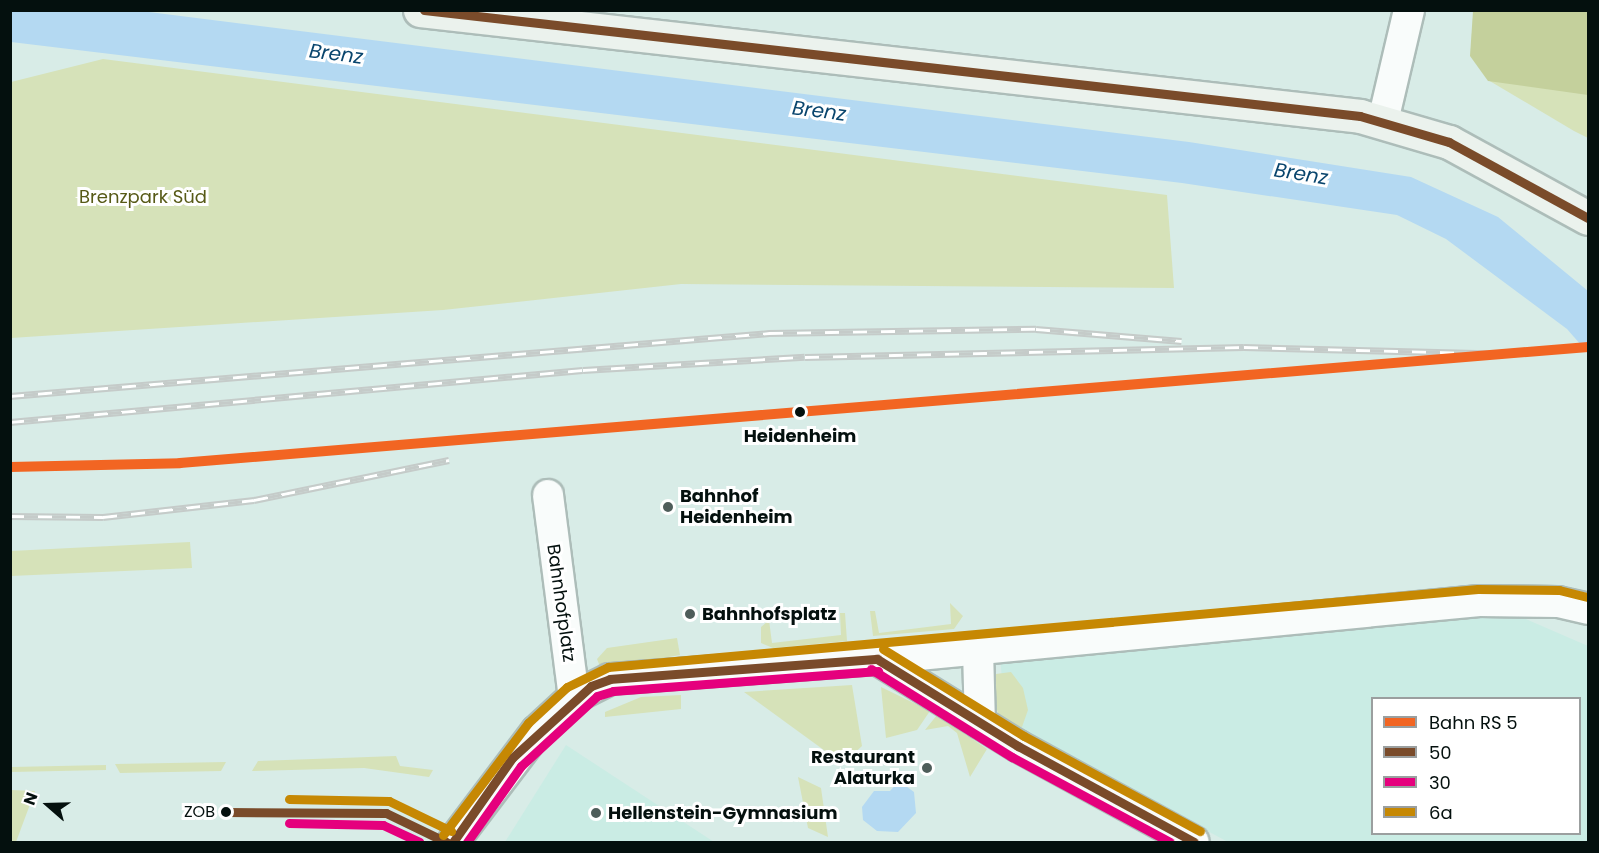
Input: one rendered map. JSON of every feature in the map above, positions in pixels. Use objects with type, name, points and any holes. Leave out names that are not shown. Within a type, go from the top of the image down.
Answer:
[{"type":"main road","points":[[420,10],[1262,101],[1383,121],[1472,153],[1588,218]]},
{"type":"street","points":[[1383,121],[1409,10]]},
{"type":"street","name":"Bahnhofplatz","points":[[548,495],[574,697]]},
{"type":"street","points":[[453,843],[512,758],[574,697],[610,679],[877,659],[1518,600],[1588,609]]},
{"type":"street","points":[[978,649],[980,723]]},
{"type":"street","points":[[877,659],[980,723],[1194,843]]},
{"type":"shaded area","points":[[1507,611],[1588,646],[1588,842],[1228,842],[1066,755],[1006,730],[1000,655]]},
{"type":"shaded area","name":"Hellenstein-Gymnasium","points":[[566,745],[714,842],[505,842]]},
{"type":"green space","points":[[1473,11],[1588,11],[1588,95],[1488,81],[1470,56]]},
{"type":"green space","name":"Brenzpark Süd","points":[[103,59],[1167,195],[1174,288],[681,284],[443,310],[11,338],[11,82]]},
{"type":"green space","points":[[1488,80],[1588,94],[1588,138],[1574,131]]},
{"type":"green space","points":[[190,542],[192,568],[11,576],[11,551]]},
{"type":"green space","points":[[950,603],[963,616],[954,629],[873,636],[870,611],[875,611],[879,633],[951,624]]},
{"type":"green space","points":[[840,613],[845,613],[847,641],[773,648],[761,643],[761,627],[769,620],[772,643],[841,635]]},
{"type":"green space","points":[[677,638],[680,655],[601,669],[597,659],[607,648]]},
{"type":"green space","points":[[1011,672],[1023,688],[1028,710],[1022,727],[1003,725],[988,688],[996,674]]},
{"type":"green space","points":[[852,685],[862,746],[843,764],[744,692]]},
{"type":"green space","points":[[881,687],[930,711],[917,730],[886,738]]},
{"type":"green space","points":[[681,695],[681,709],[605,717],[605,712],[641,697]]},
{"type":"green space","points":[[937,715],[987,749],[970,777],[957,733],[948,726],[925,730]]},
{"type":"green space","points":[[396,756],[400,766],[433,770],[429,777],[364,768],[252,771],[258,761]]},
{"type":"green space","points":[[226,762],[221,771],[120,773],[115,764]]},
{"type":"green space","points":[[106,765],[106,770],[11,772],[11,767]]},
{"type":"green space","points":[[798,777],[821,788],[828,837],[808,828]]},
{"type":"green space","points":[[11,790],[35,791],[16,842],[11,842]]},
{"type":"water","name":"Brenz","points":[[11,10],[141,11],[1189,142],[1411,177],[1498,217],[1588,291],[1588,353],[1567,329],[1446,239],[1397,215],[1182,183],[11,42]]},
{"type":"water","points":[[899,781],[914,792],[916,813],[898,832],[877,831],[863,820],[862,807],[874,791],[890,791]]},
{"type":"railway","points":[[10,396],[769,333],[1036,329],[1182,341]]},
{"type":"railway","points":[[10,422],[583,370],[805,357],[1244,347],[1506,354]]},
{"type":"railway","points":[[10,516],[103,517],[254,500],[449,460]]},
{"type":"transit line","name":"50","points":[[424,10],[1360,116],[1449,142],[1588,218]]},
{"type":"transit line","points":[[10,467],[180,463],[1588,347]]},
{"type":"transit line","name":"6a","points":[[443,835],[528,723],[567,687],[608,667],[1478,589],[1559,590],[1588,597]]},
{"type":"transit line","name":"6a","points":[[883,649],[1024,736],[1200,831]]},
{"type":"transit line","name":"50","points":[[877,659],[1018,746],[1194,842]]},
{"type":"transit line","name":"50","points":[[453,842],[512,758],[591,686],[610,679],[877,659]]},
{"type":"transit line","name":"30","points":[[871,669],[1012,757],[1170,842]]},
{"type":"transit line","name":"30","points":[[467,842],[521,766],[597,696],[613,691],[878,671]]},
{"type":"transit line","name":"6a","points":[[289,799],[389,801],[451,831]]},
{"type":"transit line","name":"50","points":[[226,812],[386,813],[446,842]]},
{"type":"transit line","name":"30","points":[[289,823],[383,825],[419,842]]},
{"type":"place","name":"Heidenheim","points":[[800,412]]},
{"type":"place","name":"Bahnhof Heidenheim","points":[[668,507]]},
{"type":"place","name":"Bahnhofsplatz","points":[[690,614]]},
{"type":"place","name":"Restaurant Alaturka","points":[[927,768]]},
{"type":"place","name":"ZOB","points":[[226,812]]},
{"type":"place","name":"Hellenstein-Gymnasium","points":[[596,813]]}]
